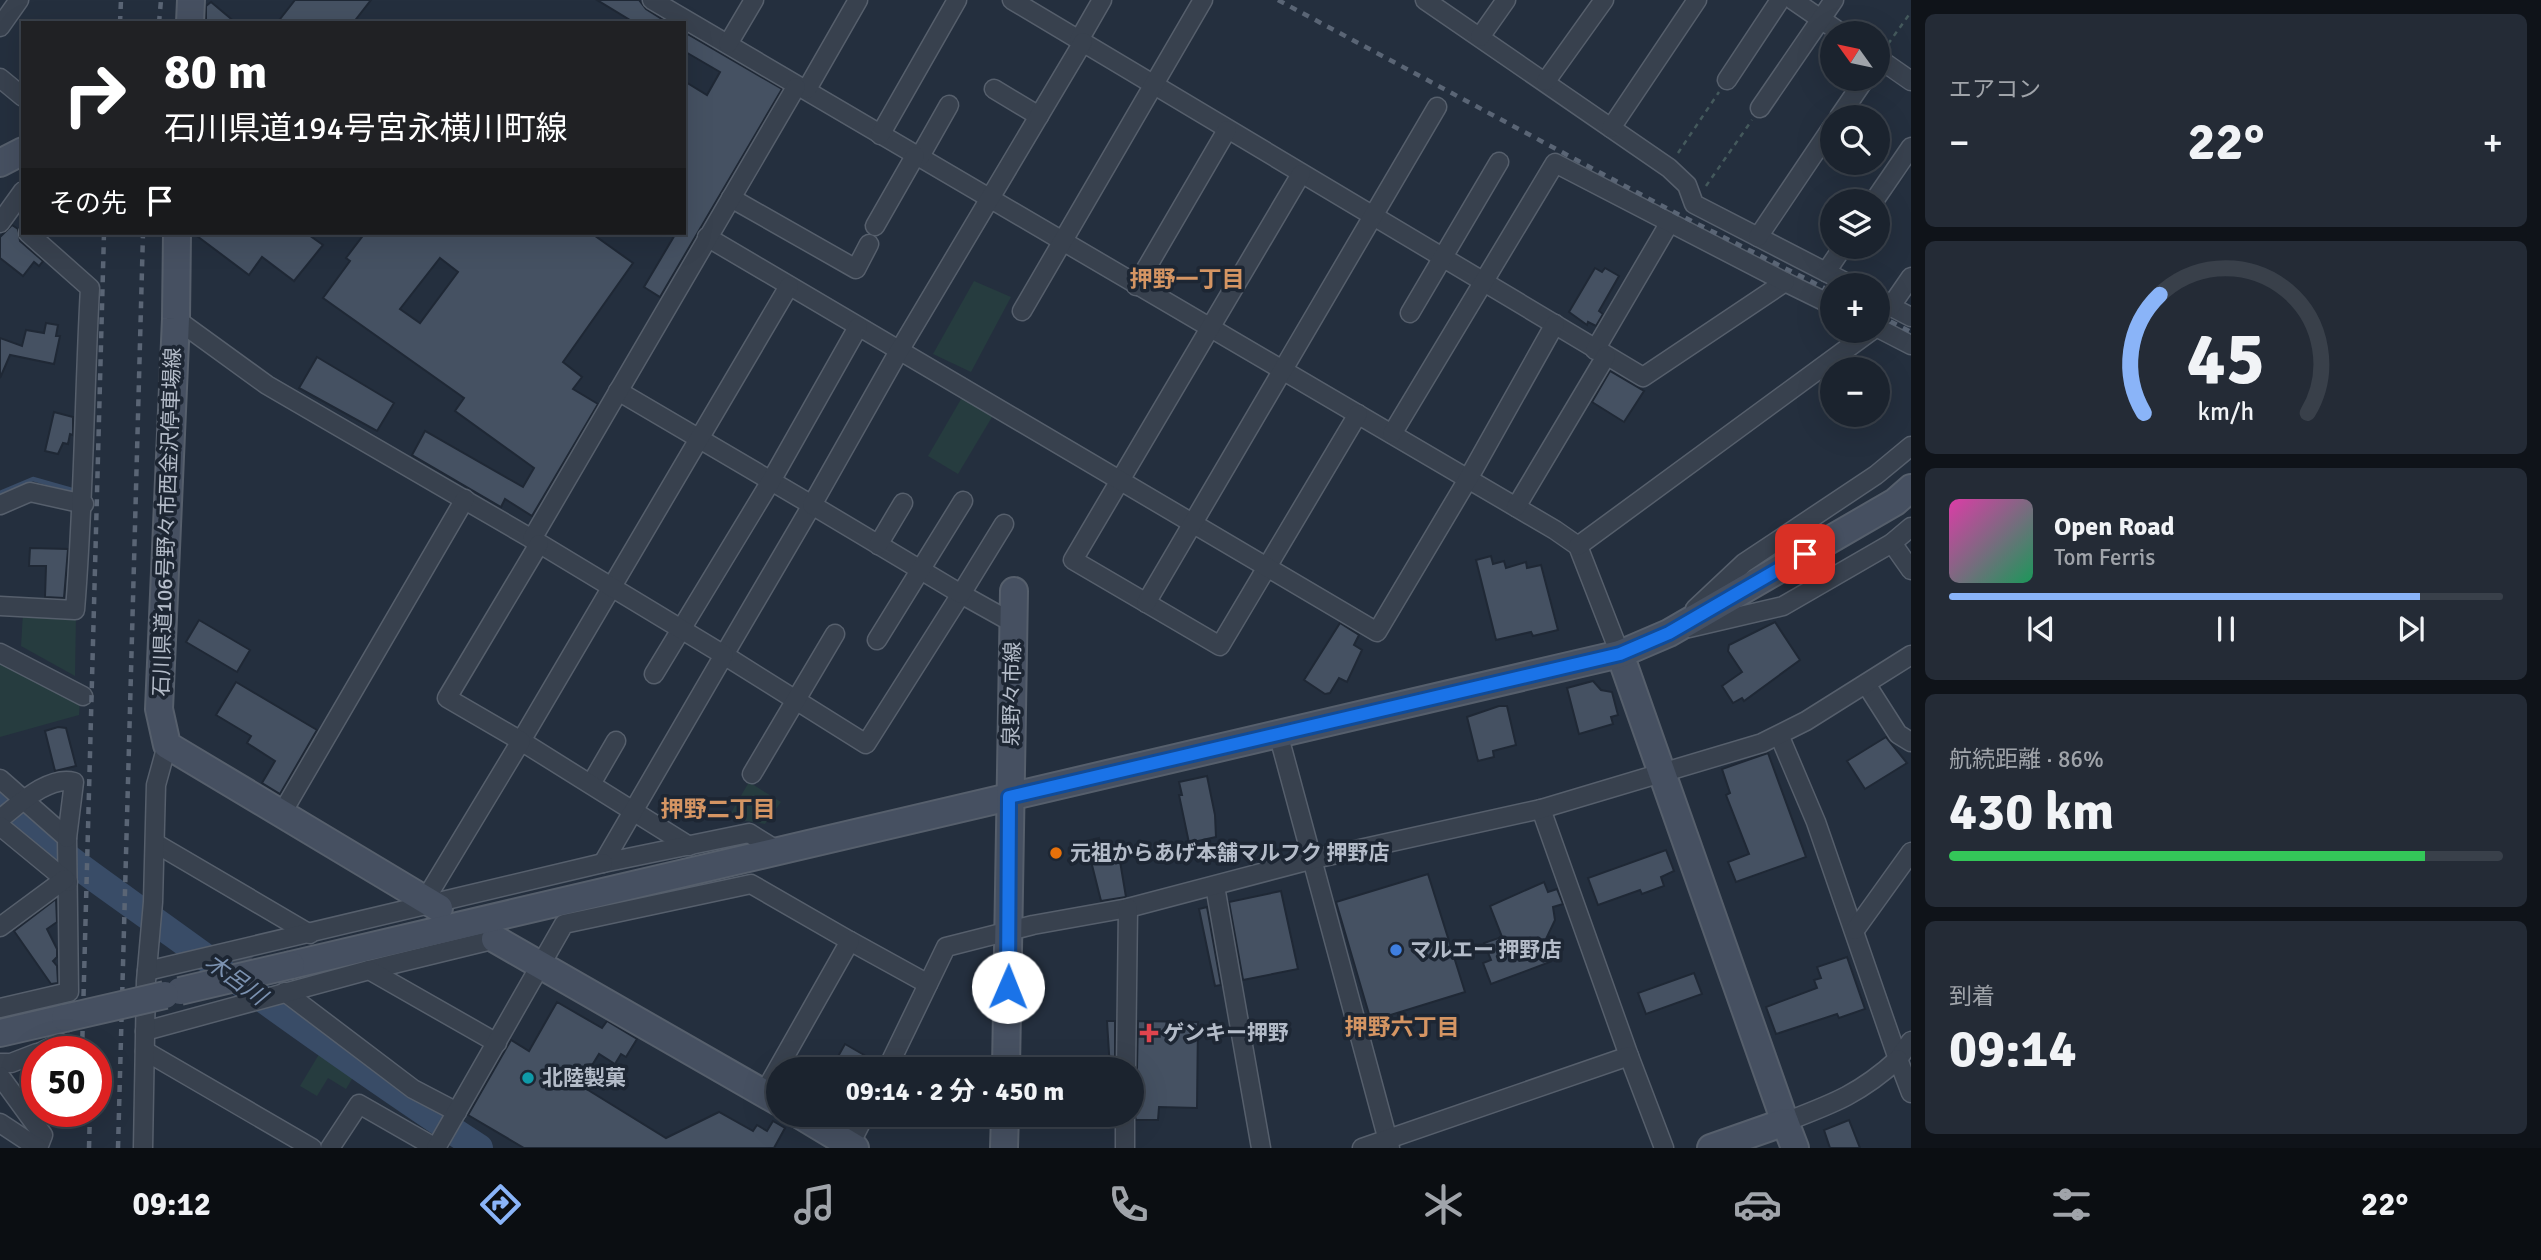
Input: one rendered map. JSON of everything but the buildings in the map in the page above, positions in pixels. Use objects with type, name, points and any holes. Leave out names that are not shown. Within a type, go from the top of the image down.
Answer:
[{"type":"main road","points":[[190,21],[191,0]]},
{"type":"main road","points":[[0,163],[21,152]]},
{"type":"main road","name":"石川県道106号野々市西金沢停車場線","points":[[167,746],[159,709],[176,319],[177,235]]},
{"type":"main road","points":[[0,1033],[56,1014],[291,965],[1620,654],[1669,633],[1895,502],[1911,488]]},
{"type":"main road","name":"泉野々市線","points":[[1006,1057],[1014,591]]},
{"type":"main road","points":[[1620,654],[1795,1148]]},
{"type":"main road","points":[[167,746],[432,904]]},
{"type":"main road","points":[[496,939],[766,1095]]},
{"type":"main road","points":[[1711,1148],[1785,1122]]},
{"type":"main road","points":[[819,1127],[851,1147]]},
{"type":"main road","points":[[1004,1148],[1005,1127]]},
{"type":"street","points":[[0,27],[19,0]]},
{"type":"street","points":[[652,0],[1062,243],[1211,327],[1578,546],[1620,654]]},
{"type":"street","points":[[728,44],[754,0]]},
{"type":"street","points":[[689,846],[447,698],[618,391],[708,237],[858,0]]},
{"type":"street","points":[[880,135],[957,0]]},
{"type":"street","points":[[1012,0],[1643,377],[1785,282]]},
{"type":"street","points":[[603,863],[899,351],[1039,116],[1102,0]]},
{"type":"street","points":[[1022,311],[1203,0]]},
{"type":"street","points":[[1425,0],[1669,168],[1687,185],[1694,204],[1826,272],[1835,259]]},
{"type":"street","points":[[1480,37],[1506,0]]},
{"type":"street","points":[[1546,81],[1604,0]]},
{"type":"street","points":[[1611,128],[1697,0]]},
{"type":"street","points":[[1727,80],[1780,0]]},
{"type":"street","points":[[1793,0],[1824,21]]},
{"type":"street","points":[[1760,108],[1834,0]]},
{"type":"street","points":[[1890,67],[1911,81]]},
{"type":"street","points":[[0,78],[21,95]]},
{"type":"street","points":[[993,89],[1039,116]]},
{"type":"street","points":[[875,226],[949,105]]},
{"type":"street","points":[[1146,603],[1437,107]]},
{"type":"street","points":[[1136,286],[1227,130]]},
{"type":"street","points":[[1758,237],[1820,145]]},
{"type":"street","points":[[1882,189],[1911,148]]},
{"type":"street","points":[[1410,313],[1499,162]]},
{"type":"street","points":[[1392,434],[1555,163],[1820,299]]},
{"type":"street","points":[[1301,174],[1073,560],[1220,646],[1358,414]]},
{"type":"street","points":[[21,194],[4,219],[21,227]]},
{"type":"street","points":[[731,198],[856,269],[869,244]]},
{"type":"street","points":[[1516,507],[1670,222]]},
{"type":"street","points":[[0,606],[75,610],[84,496],[83,410],[90,288],[30,235]]},
{"type":"street","points":[[708,237],[1377,632],[1468,480],[1555,324]]},
{"type":"street","points":[[1890,297],[1911,277]]},
{"type":"street","points":[[432,904],[521,741],[789,286]]},
{"type":"street","points":[[1890,306],[1911,317]]},
{"type":"street","points":[[176,319],[267,384],[612,587],[866,744],[1004,524]]},
{"type":"street","points":[[654,674],[771,481],[858,327]]},
{"type":"street","points":[[1890,334],[1911,345]]},
{"type":"street","points":[[1578,546],[1855,343]]},
{"type":"street","points":[[618,391],[1013,623]]},
{"type":"street","points":[[1669,633],[1744,563],[1876,475],[1911,446]]},
{"type":"street","points":[[0,505],[30,492],[84,496]]},
{"type":"street","points":[[282,813],[465,499]]},
{"type":"street","points":[[877,640],[963,501]]},
{"type":"street","points":[[878,545],[903,503]]},
{"type":"street","points":[[1669,633],[1783,606],[1892,543],[1911,527]]},
{"type":"street","points":[[1892,543],[1911,570]]},
{"type":"street","points":[[752,774],[835,634]]},
{"type":"street","points":[[0,653],[83,696]]},
{"type":"street","points":[[893,1057],[946,947],[1128,908],[1310,860],[1541,809],[1780,737],[1911,655]]},
{"type":"street","points":[[1866,684],[1898,734],[1911,742]]},
{"type":"street","points":[[1278,733],[1388,1143]]},
{"type":"street","points":[[1780,737],[1816,822],[1911,1093]]},
{"type":"street","points":[[591,784],[616,741]]},
{"type":"street","points":[[142,1148],[156,785],[167,746]]},
{"type":"street","points":[[0,779],[67,841]]},
{"type":"street","points":[[0,819],[23,800],[59,782],[74,782],[67,841],[69,992],[46,1036]]},
{"type":"street","points":[[1541,809],[1664,1148]]},
{"type":"street","points":[[0,826],[67,879]]},
{"type":"street","points":[[147,971],[603,863],[749,834],[778,851]]},
{"type":"street","points":[[155,843],[310,934]]},
{"type":"street","points":[[1854,930],[1911,852]]},
{"type":"street","points":[[751,856],[751,884]]},
{"type":"street","points":[[0,927],[67,879]]},
{"type":"street","points":[[331,1148],[359,1104],[437,1145],[564,924],[751,884],[928,984]]},
{"type":"street","points":[[1215,886],[1261,1148]]},
{"type":"street","points":[[1126,1057],[1128,908]]},
{"type":"street","points":[[145,1031],[282,992],[496,939]]},
{"type":"street","points":[[792,1057],[850,941]]},
{"type":"street","points":[[369,970],[497,1043]]},
{"type":"street","points":[[282,992],[413,1089],[455,1114]]},
{"type":"street","points":[[0,1008],[56,1014]]},
{"type":"street","points":[[1785,1122],[1849,1097],[1874,1081],[1898,1059],[1911,1041]]},
{"type":"street","points":[[145,1051],[312,1148]]},
{"type":"street","points":[[1362,1148],[1388,1143],[1629,1056]]},
{"type":"street","points":[[0,1063],[21,1059]]},
{"type":"street","points":[[0,1076],[43,1135],[38,1148],[0,1123]]},
{"type":"street","points":[[851,1147],[860,1127]]},
{"type":"street","points":[[1125,1127],[1125,1148]]},
{"type":"path","points":[[1890,42],[1911,12]]},
{"type":"path","points":[[1669,168],[1727,80]]},
{"type":"path","points":[[1694,204],[1760,108]]},
{"type":"green space","points":[[974,281],[1011,297],[971,372],[933,354]]},
{"type":"green space","points":[[964,394],[995,412],[958,474],[928,456]]},
{"type":"green space","points":[[23,613],[76,616],[75,676],[21,646]]},
{"type":"green space","points":[[0,657],[80,701],[79,715],[0,737]]},
{"type":"green space","points":[[749,782],[781,802],[765,824],[728,818]]},
{"type":"green space","points":[[324,1046],[359,1067],[346,1089],[328,1078],[317,1096],[300,1086]]},
{"type":"waterway","points":[[0,493],[33,479],[79,492]]},
{"type":"waterway","name":"木呂川","points":[[0,800],[20,819],[106,886],[325,1043],[479,1148]]},
{"type":"tunnel","points":[[234,952],[285,992]]},
{"type":"railway","points":[[120,21],[121,0]]},
{"type":"railway","points":[[159,21],[161,0]]},
{"type":"railway","points":[[1278,0],[1668,209],[1820,286]]},
{"type":"railway","points":[[82,1036],[104,235]]},
{"type":"railway","points":[[118,1148],[143,235]]},
{"type":"railway","points":[[1890,321],[1911,332]]},
{"type":"railway","points":[[89,1148],[90,1127]]},
{"type":"place","name":"元祖からあげ本舗マルフク 押野店","points":[[1056,853]]},
{"type":"place","name":"マルエー 押野店","points":[[1396,950]]},
{"type":"place","name":"ゲンキー押野","points":[[1149,1033]]},
{"type":"place","name":"北陸製菓","points":[[528,1078]]},
{"type":"district","name":"押野一丁目","points":[[1187,279]]},
{"type":"district","name":"押野二丁目","points":[[718,809]]},
{"type":"district","name":"押野六丁目","points":[[1402,1027]]},
{"type":"route","points":[[1008,987],[1009,797],[1620,654],[1669,633],[1805,554]]}]
